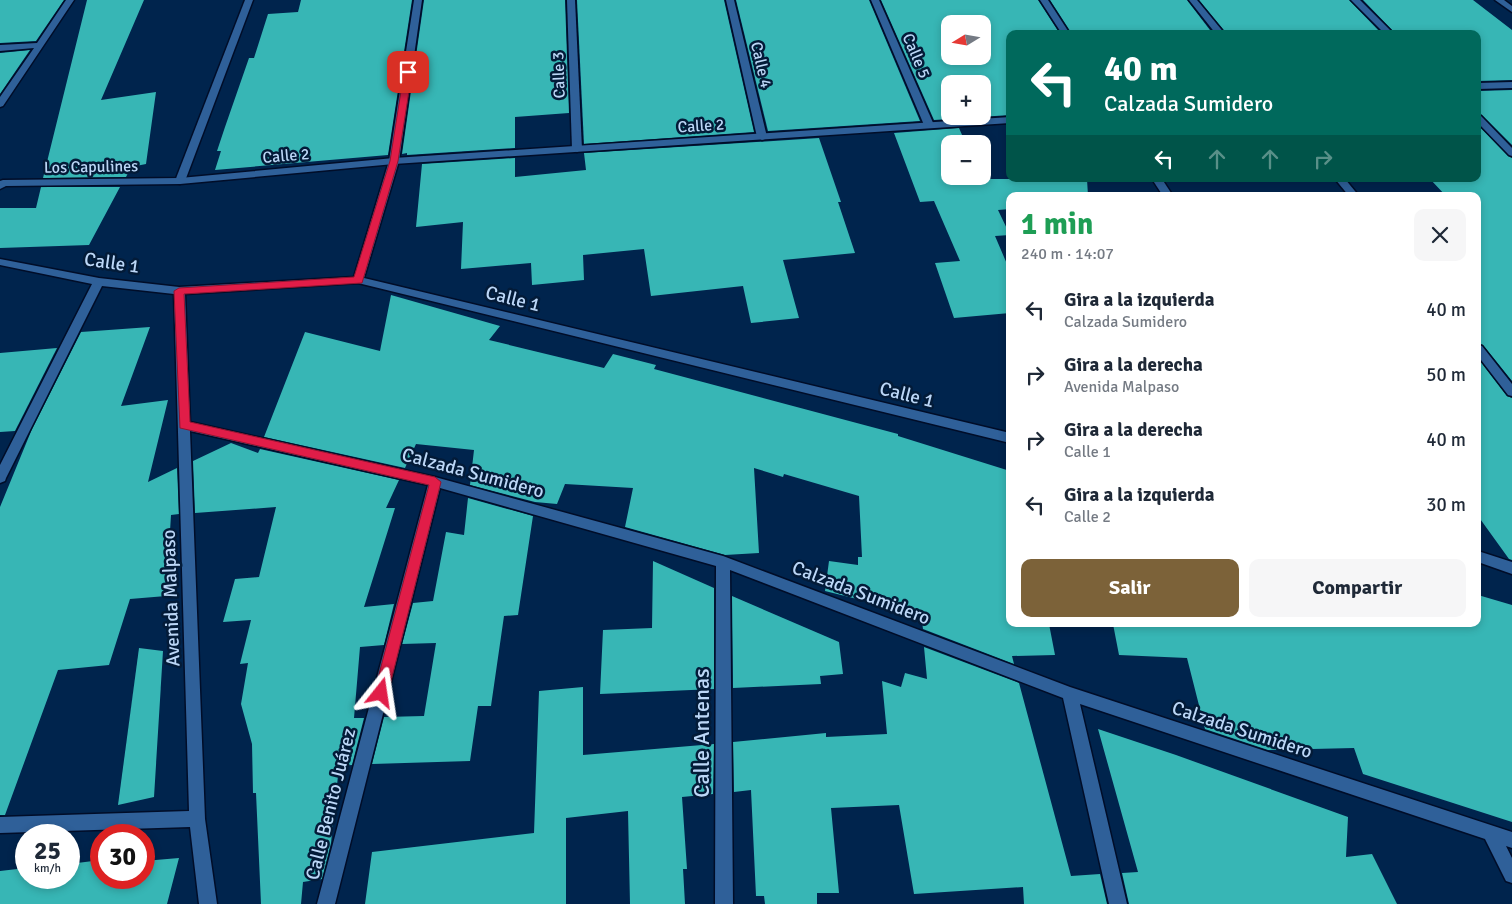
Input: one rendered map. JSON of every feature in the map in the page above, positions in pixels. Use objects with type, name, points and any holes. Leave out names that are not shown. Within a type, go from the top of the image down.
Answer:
[{"type":"street","points":[[0,104],[70,0]]},
{"type":"street","points":[[180,180],[249,0]]},
{"type":"street","points":[[358,280],[394,161],[418,0]]},
{"type":"street","name":"Calle 3","points":[[571,0],[577,149]]},
{"type":"street","name":"Calle 4","points":[[730,0],[762,137]]},
{"type":"street","name":"Calle 5","points":[[876,0],[929,124]]},
{"type":"street","points":[[1044,0],[1063,30]]},
{"type":"street","points":[[1193,0],[1218,30]]},
{"type":"street","points":[[1355,0],[1386,30]]},
{"type":"street","points":[[1499,0],[1512,10]]},
{"type":"street","points":[[0,48],[39,45]]},
{"type":"street","points":[[1481,86],[1512,85]]},
{"type":"street","name":"Calle 2","points":[[180,180],[394,161],[1006,120]]},
{"type":"street","points":[[1481,121],[1512,153]]},
{"type":"street","name":"Los Capulines","points":[[1,184],[180,180]]},
{"type":"street","points":[[1342,182],[1351,192]]},
{"type":"street","name":"Calle 1","points":[[0,262],[99,282],[179,291],[358,280],[1006,437]]},
{"type":"street","points":[[0,478],[99,282]]},
{"type":"street","name":"Avenida Malpaso","points":[[179,291],[197,819],[208,904]]},
{"type":"street","points":[[1481,353],[1512,392]]},
{"type":"street","name":"Calzada Sumidero","points":[[184,425],[435,482],[723,562],[1070,694],[1512,840]]},
{"type":"street","name":"Calle Benito Juárez","points":[[326,904],[435,482]]},
{"type":"street","points":[[1481,557],[1512,568]]},
{"type":"street","name":"Calle Antenas","points":[[723,562],[724,904]]},
{"type":"street","points":[[1070,694],[1118,904]]},
{"type":"street","points":[[0,825],[197,819]]},
{"type":"street","points":[[1491,834],[1512,875]]},
{"type":"building","points":[[0,0],[64,0],[36,41],[0,43]]},
{"type":"building","points":[[87,0],[144,0],[101,100],[156,92],[146,164],[131,167],[126,177],[43,178]]},
{"type":"building","points":[[301,0],[412,0],[388,155],[215,170],[221,151],[217,151],[225,127],[249,58],[254,58],[268,14],[298,12]]},
{"type":"building","points":[[424,0],[565,0],[569,113],[515,117],[515,148],[402,154]]},
{"type":"building","points":[[577,0],[724,0],[754,132],[584,144]]},
{"type":"building","points":[[736,0],[869,0],[920,121],[768,131]]},
{"type":"building","points":[[881,0],[1038,0],[1057,30],[1006,30],[1006,115],[991,116],[991,75],[941,75],[941,120],[934,120]]},
{"type":"building","points":[[1050,0],[1187,0],[1210,30],[1069,30]]},
{"type":"building","points":[[1199,0],[1349,0],[1378,30],[1224,30]]},
{"type":"building","points":[[1363,0],[1473,0],[1512,30],[1512,80],[1481,81],[1481,30],[1392,30]]},
{"type":"building","points":[[30,50],[17,69],[0,94],[0,53]]},
{"type":"building","points":[[1512,90],[1512,145],[1481,114],[1481,91]]},
{"type":"building","points":[[959,128],[962,135],[941,135],[941,185],[991,185],[991,179],[1006,179],[1006,182],[1087,182],[1088,192],[1006,192],[1006,209],[998,210],[1006,227],[1006,235],[995,236],[1006,262],[1006,313],[954,318],[935,263],[960,261],[934,201],[920,202],[894,133]]},
{"type":"building","points":[[1481,128],[1512,158],[1512,381],[1481,344],[1481,192],[1442,192],[1433,182],[1481,182]]},
{"type":"building","points":[[819,138],[841,202],[838,202],[855,253],[783,260],[799,318],[751,323],[743,286],[651,296],[644,249],[583,255],[584,280],[532,285],[531,263],[461,269],[463,222],[416,227],[422,164],[515,158],[515,177],[586,170],[584,153]]},
{"type":"building","points":[[41,187],[120,187],[89,245],[0,248],[0,208],[36,208]]},
{"type":"building","points":[[391,295],[500,326],[489,340],[604,368],[613,354],[656,365],[654,369],[898,434],[898,436],[1006,470],[1006,627],[1050,627],[1055,655],[1012,656],[1014,664],[923,629],[921,615],[825,591],[829,561],[858,565],[858,557],[862,557],[859,496],[784,474],[783,477],[754,468],[759,553],[725,555],[625,527],[633,488],[565,484],[557,504],[535,502],[470,485],[474,450],[416,444],[405,468],[264,437],[305,332],[380,351]]},
{"type":"building","points":[[150,327],[121,406],[168,400],[148,482],[177,468],[179,514],[171,515],[166,596],[130,599],[109,665],[58,670],[5,815],[0,815],[0,507],[32,429],[81,332]]},
{"type":"building","points":[[57,348],[15,431],[0,432],[0,353]]},
{"type":"building","points":[[1481,362],[1507,396],[1512,398],[1512,560],[1509,559],[1481,520]]},
{"type":"building","points":[[231,443],[258,453],[260,449],[399,480],[386,508],[395,508],[364,607],[394,604],[384,645],[360,647],[354,718],[364,718],[352,765],[339,766],[331,843],[322,879],[303,882],[301,904],[261,904],[256,793],[253,793],[252,744],[241,704],[248,663],[240,664],[251,620],[223,622],[235,579],[259,577],[276,507],[195,513],[193,461]]},
{"type":"building","points":[[468,498],[533,516],[518,615],[504,616],[491,706],[478,706],[470,761],[372,764],[384,717],[424,716],[436,643],[402,644],[413,603],[433,601],[446,532],[464,535]]},
{"type":"building","points":[[653,561],[714,588],[714,689],[600,694],[603,630],[652,628]]},
{"type":"building","points":[[732,596],[839,642],[843,674],[820,676],[821,684],[733,688]]},
{"type":"building","points":[[1481,596],[1512,605],[1512,822],[1363,774],[1354,748],[1268,750],[1205,729],[1187,658],[1119,655],[1114,627],[1481,627]]},
{"type":"building","points":[[924,647],[1019,683],[1071,876],[1100,874],[1107,904],[1024,904],[1023,887],[914,894],[899,805],[831,808],[839,893],[817,893],[817,904],[765,904],[764,896],[756,896],[751,790],[734,792],[733,742],[826,733],[826,737],[887,734],[882,681],[901,687],[905,673],[927,679]]},
{"type":"building","points":[[139,648],[163,651],[154,797],[118,805]]},
{"type":"building","points":[[583,687],[583,755],[714,744],[713,794],[682,797],[687,869],[683,869],[685,904],[630,904],[628,811],[566,818],[566,904],[365,904],[372,852],[534,833],[539,691]]},
{"type":"building","points":[[1098,729],[1348,817],[1346,857],[1372,854],[1397,904],[1129,904],[1122,873],[1138,872]]},
{"type":"building","points":[[179,858],[167,904],[0,904],[0,871],[15,869],[15,889],[80,889],[80,863],[90,861],[90,889],[155,889],[155,860]]},
{"type":"route","points":[[381,693],[435,482],[184,425],[179,291],[358,280],[394,161],[408,72]]}]
